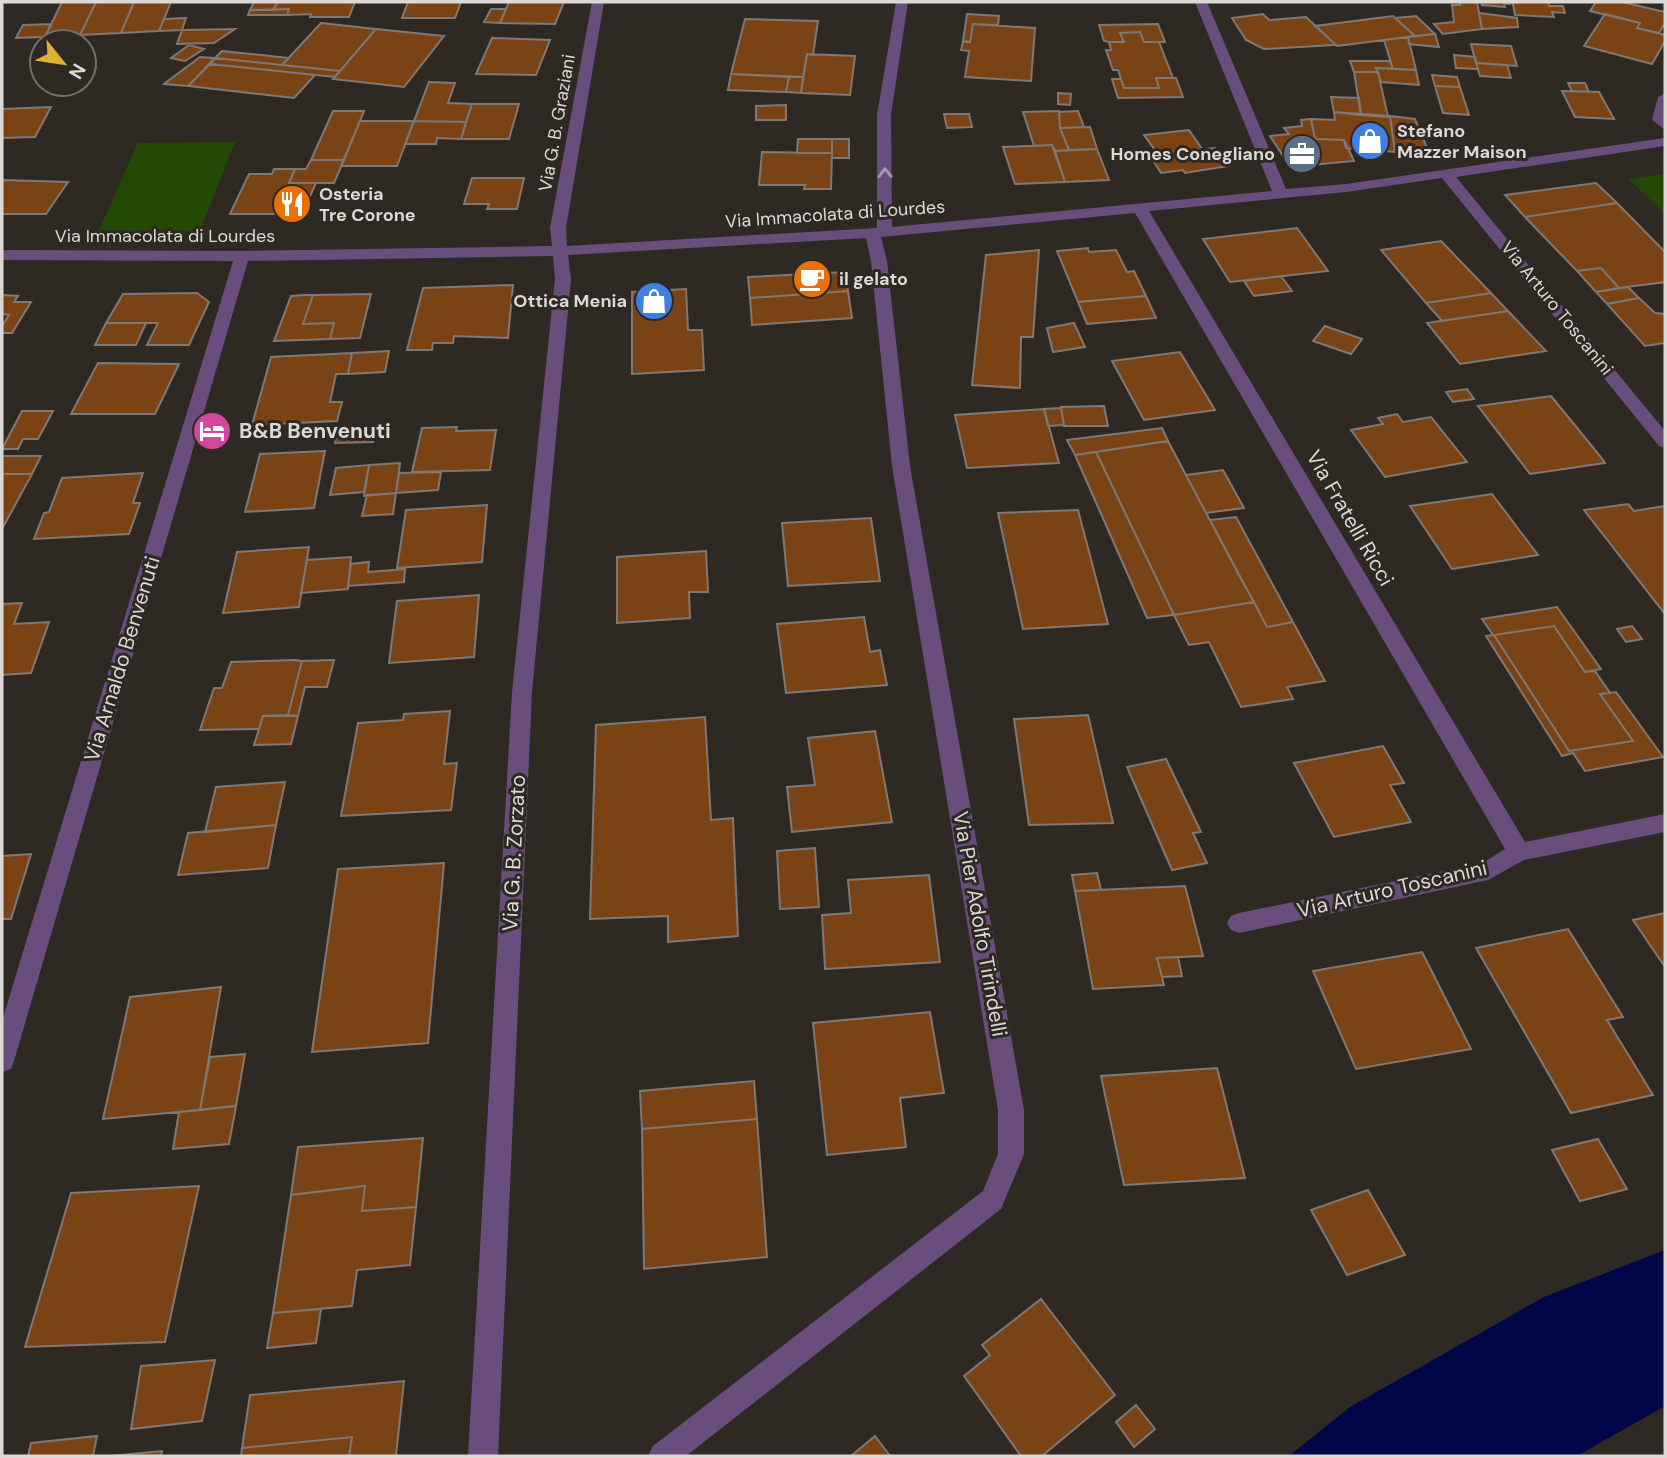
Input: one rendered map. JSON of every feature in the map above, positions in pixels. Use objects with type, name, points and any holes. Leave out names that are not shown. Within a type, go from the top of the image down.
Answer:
[{"type":"street","name":"Via G. B. Graziani","points":[[560,250],[558,228],[598,2]]},
{"type":"street","name":"Via Pier Adolfo Tirindelli","points":[[663,1456],[992,1200],[1011,1154],[1011,1110],[901,466],[878,261],[884,115],[902,2]]},
{"type":"street","points":[[1201,2],[1281,195]]},
{"type":"street","points":[[1665,97],[1659,120],[1665,127]]},
{"type":"street","name":"Via Immacolata di Lourdes","points":[[2,255],[242,257],[560,250],[878,232],[1281,195],[1447,175],[1665,142]]},
{"type":"street","name":"Via Arturo Toscanini","points":[[1447,175],[1665,442]]},
{"type":"street","name":"Via Fratelli Ricci","points":[[1140,209],[1519,852]]},
{"type":"street","name":"Via G. B. Zorzato","points":[[483,1456],[522,692],[563,279],[560,250]]},
{"type":"street","name":"Via Arnaldo Benvenuti","points":[[2,1061],[242,257]]},
{"type":"street","name":"Via Arturo Toscanini","points":[[1239,923],[1489,871],[1519,852],[1665,823]]},
{"type":"green space","points":[[235,142],[200,231],[98,232],[138,143]]},
{"type":"green space","points":[[1665,174],[1665,214],[1629,179]]},
{"type":"shaded area","points":[[1665,1250],[1665,1406],[1577,1456],[1289,1456],[1350,1407],[1544,1297]]},
{"type":"building","points":[[62,2],[96,2],[83,28],[49,28]]},
{"type":"building","points":[[96,2],[134,2],[121,33],[98,34],[98,28],[83,28]]},
{"type":"building","points":[[134,2],[171,2],[159,31],[121,33]]},
{"type":"building","points":[[254,2],[278,2],[273,10],[250,10]]},
{"type":"building","points":[[278,2],[355,2],[349,17],[310,17],[311,14],[287,15],[289,9],[273,10]]},
{"type":"building","points":[[408,2],[461,2],[455,18],[402,18]]},
{"type":"building","points":[[509,2],[564,2],[555,24],[500,23]]},
{"type":"building","points":[[1460,2],[1477,2],[1482,29],[1443,34],[1434,24],[1454,22],[1452,5],[1460,5]]},
{"type":"building","points":[[1481,2],[1508,2],[1509,4],[1504,3],[1505,7],[1482,5]]},
{"type":"building","points":[[1508,2],[1548,2],[1549,6],[1563,6],[1565,13],[1552,12],[1554,17],[1515,15],[1513,4]]},
{"type":"building","points":[[1596,2],[1622,2],[1665,12],[1665,23],[1659,33],[1637,28],[1640,23],[1590,11]]},
{"type":"building","points":[[289,9],[287,15],[248,15],[250,10]]},
{"type":"building","points":[[491,9],[506,9],[500,23],[484,22]]},
{"type":"building","points":[[1479,13],[1517,18],[1518,27],[1482,29]]},
{"type":"building","points":[[967,14],[999,16],[998,25],[973,24],[970,42],[963,41]]},
{"type":"building","points":[[1263,14],[1269,20],[1306,17],[1336,45],[1264,49],[1246,40],[1232,18]]},
{"type":"building","points":[[1605,14],[1640,23],[1637,28],[1665,35],[1665,41],[1652,64],[1584,46]]},
{"type":"building","points":[[1393,16],[1415,36],[1337,46],[1315,26]]},
{"type":"building","points":[[1416,16],[1435,34],[1415,36],[1395,18]]},
{"type":"building","points":[[186,18],[182,30],[159,31],[164,19]]},
{"type":"building","points":[[745,19],[818,21],[813,55],[807,54],[803,77],[731,74]]},
{"type":"building","points":[[321,23],[376,29],[340,71],[282,65]]},
{"type":"building","points":[[51,24],[49,28],[28,28],[28,38],[16,38],[23,25]]},
{"type":"building","points":[[973,24],[1035,28],[1031,81],[965,77],[969,51],[961,50],[963,41],[970,42]]},
{"type":"building","points":[[1158,24],[1165,42],[1144,42],[1140,32],[1120,33],[1124,42],[1104,41],[1099,25]]},
{"type":"building","points":[[235,29],[214,43],[177,44],[182,30]]},
{"type":"building","points":[[376,29],[444,36],[404,87],[333,79]]},
{"type":"building","points":[[1140,32],[1144,42],[1159,42],[1173,78],[1156,78],[1159,88],[1124,88],[1118,70],[1113,70],[1106,50],[1111,50],[1109,42],[1124,42],[1120,33]]},
{"type":"building","points":[[1435,34],[1439,47],[1409,44],[1408,37]]},
{"type":"building","points":[[1408,37],[1416,70],[1393,69],[1384,40]]},
{"type":"building","points":[[492,38],[550,40],[536,75],[476,74]]},
{"type":"building","points":[[1471,44],[1511,46],[1517,66],[1476,63]]},
{"type":"building","points":[[189,45],[204,49],[185,61],[171,58]]},
{"type":"building","points":[[222,51],[289,58],[282,65],[215,58]]},
{"type":"building","points":[[807,54],[855,56],[850,95],[801,93]]},
{"type":"building","points":[[1454,55],[1475,57],[1478,69],[1456,68]]},
{"type":"building","points":[[200,57],[215,58],[188,86],[164,84]]},
{"type":"building","points":[[215,58],[340,71],[335,77],[210,64]]},
{"type":"building","points":[[1350,61],[1390,61],[1393,69],[1376,68],[1378,72],[1354,72]]},
{"type":"building","points":[[1476,63],[1507,65],[1511,78],[1480,76]]},
{"type":"building","points":[[210,64],[315,75],[294,98],[188,86]]},
{"type":"building","points":[[1376,68],[1416,70],[1419,85],[1381,82]]},
{"type":"building","points":[[1354,72],[1378,72],[1388,117],[1361,115]]},
{"type":"building","points":[[731,74],[789,77],[786,92],[728,90]]},
{"type":"building","points":[[1432,75],[1457,77],[1460,87],[1435,86]]},
{"type":"building","points":[[789,77],[803,77],[801,93],[786,92]]},
{"type":"building","points":[[1156,78],[1176,78],[1183,97],[1118,98],[1112,79],[1121,79],[1124,88],[1159,88]]},
{"type":"building","points":[[429,82],[455,83],[448,103],[472,104],[466,122],[414,121]]},
{"type":"building","points":[[1568,83],[1585,83],[1589,92],[1572,91]]},
{"type":"building","points":[[1435,86],[1460,87],[1469,115],[1443,113]]},
{"type":"building","points":[[1562,91],[1599,92],[1614,119],[1575,117]]},
{"type":"building","points":[[1058,93],[1071,94],[1070,105],[1058,104]]},
{"type":"building","points":[[1331,97],[1359,98],[1361,115],[1334,112]]},
{"type":"building","points":[[472,104],[519,104],[509,139],[461,139]]},
{"type":"building","points":[[786,105],[786,120],[756,120],[756,106]]},
{"type":"building","points":[[51,107],[35,137],[2,138],[2,109]]},
{"type":"building","points":[[333,111],[364,111],[344,160],[311,160]]},
{"type":"building","points":[[1059,111],[1060,128],[1069,150],[1055,151],[1052,145],[1034,146],[1023,112]]},
{"type":"building","points":[[1078,111],[1084,127],[1060,128],[1059,112]]},
{"type":"building","points":[[1334,112],[1390,116],[1395,152],[1346,148],[1344,140],[1315,139],[1311,119],[1335,120]]},
{"type":"building","points":[[944,114],[969,114],[972,127],[947,128]]},
{"type":"building","points":[[1390,116],[1415,119],[1427,148],[1395,152]]},
{"type":"building","points":[[1311,119],[1315,139],[1344,140],[1354,161],[1290,167],[1270,136],[1289,134],[1284,128],[1302,126],[1301,120]]},
{"type":"building","points":[[360,121],[414,121],[397,166],[341,166]]},
{"type":"building","points":[[414,121],[466,122],[461,139],[437,138],[436,144],[405,144]]},
{"type":"building","points":[[1090,127],[1097,149],[1069,150],[1060,128]]},
{"type":"building","points":[[1189,130],[1202,149],[1157,153],[1144,135]]},
{"type":"building","points":[[798,139],[832,139],[832,153],[797,153]]},
{"type":"building","points":[[832,139],[849,139],[849,158],[832,158]]},
{"type":"building","points":[[1052,145],[1065,182],[1015,184],[1003,147]]},
{"type":"building","points":[[1215,148],[1228,166],[1185,173],[1183,170],[1161,173],[1149,154]]},
{"type":"building","points":[[1097,149],[1109,180],[1065,182],[1055,151]]},
{"type":"building","points":[[762,152],[832,153],[831,189],[804,189],[805,185],[759,185]]},
{"type":"building","points":[[311,160],[344,160],[334,183],[289,183],[295,169],[306,169]]},
{"type":"building","points":[[274,169],[295,169],[289,183],[316,183],[302,214],[230,214],[249,174],[272,174]]},
{"type":"building","points":[[472,178],[524,178],[517,209],[487,209],[489,204],[464,204]]},
{"type":"building","points":[[2,180],[68,182],[46,214],[2,214]]},
{"type":"building","points":[[1596,183],[1617,203],[1525,217],[1505,195]]},
{"type":"building","points":[[1617,203],[1665,252],[1665,282],[1619,288],[1601,268],[1577,271],[1525,217]]},
{"type":"building","points":[[1297,228],[1328,271],[1230,282],[1203,239]]},
{"type":"building","points":[[1441,241],[1491,293],[1426,303],[1381,250]]},
{"type":"building","points":[[1088,248],[1089,252],[1116,250],[1127,272],[1134,271],[1146,296],[1078,302],[1057,251]]},
{"type":"building","points":[[1039,250],[1033,337],[1021,337],[1020,388],[972,385],[986,255]]},
{"type":"building","points":[[1601,268],[1619,288],[1596,292],[1577,271]]},
{"type":"building","points":[[846,272],[848,291],[750,298],[748,277]]},
{"type":"building","points":[[1281,276],[1292,291],[1254,296],[1244,281]]},
{"type":"building","points":[[513,285],[508,338],[454,336],[453,343],[433,343],[432,350],[407,350],[423,288]]},
{"type":"building","points":[[1628,287],[1639,298],[1607,304],[1596,292]]},
{"type":"building","points":[[686,289],[688,330],[702,330],[704,370],[632,374],[632,292]]},
{"type":"building","points":[[848,291],[852,318],[752,325],[750,298]]},
{"type":"building","points":[[197,293],[209,302],[189,345],[147,345],[158,323],[106,323],[123,294]]},
{"type":"building","points":[[1491,293],[1508,311],[1442,321],[1426,303]]},
{"type":"building","points":[[371,294],[360,338],[330,339],[334,323],[303,324],[313,295]]},
{"type":"building","points":[[2,295],[18,296],[14,302],[31,302],[12,333],[2,333],[2,326],[9,315],[2,314]]},
{"type":"building","points":[[313,295],[303,324],[334,323],[330,339],[274,341],[291,296]]},
{"type":"building","points":[[1146,296],[1156,318],[1087,324],[1078,302]]},
{"type":"building","points":[[1639,298],[1655,313],[1665,314],[1665,343],[1645,346],[1607,304]]},
{"type":"building","points":[[1508,311],[1546,351],[1460,364],[1427,323]]},
{"type":"building","points":[[106,323],[146,323],[136,345],[95,345]]},
{"type":"building","points":[[1074,323],[1085,347],[1053,352],[1047,328]]},
{"type":"building","points":[[1325,326],[1362,339],[1351,354],[1313,341]]},
{"type":"building","points":[[389,351],[385,372],[348,374],[352,353]]},
{"type":"building","points":[[1180,352],[1215,410],[1144,420],[1112,361]]},
{"type":"building","points":[[352,353],[348,374],[336,374],[330,402],[342,402],[337,421],[252,425],[271,357]]},
{"type":"building","points":[[98,363],[179,364],[155,414],[71,414]]},
{"type":"building","points":[[1467,389],[1474,399],[1453,402],[1446,392]]},
{"type":"building","points":[[1551,396],[1605,463],[1530,474],[1478,406]]},
{"type":"building","points":[[1104,406],[1108,426],[1064,426],[1061,407]]},
{"type":"building","points":[[1061,408],[1064,425],[1048,426],[1044,409]]},
{"type":"building","points":[[1044,409],[1059,463],[967,468],[955,415]]},
{"type":"building","points":[[22,411],[53,411],[38,439],[23,439],[18,449],[2,449]]},
{"type":"building","points":[[1397,414],[1403,422],[1431,417],[1467,462],[1385,477],[1351,430],[1383,424],[1378,418]]},
{"type":"building","points":[[376,427],[373,442],[335,443],[338,428]]},
{"type":"building","points":[[457,427],[456,431],[496,430],[490,470],[412,472],[422,428]]},
{"type":"building","points":[[1162,428],[1168,441],[1075,455],[1067,440]]},
{"type":"building","points":[[1168,441],[1254,602],[1174,615],[1096,452]]},
{"type":"building","points":[[325,451],[314,508],[245,512],[260,454]]},
{"type":"building","points":[[1096,452],[1174,615],[1147,618],[1075,455]]},
{"type":"building","points":[[2,456],[41,456],[32,474],[2,474]]},
{"type":"building","points":[[400,463],[396,493],[364,496],[369,465]]},
{"type":"building","points":[[369,465],[364,492],[330,495],[336,468]]},
{"type":"building","points":[[1223,470],[1244,508],[1206,513],[1186,475]]},
{"type":"building","points":[[441,472],[438,490],[396,493],[399,473]]},
{"type":"building","points":[[143,473],[133,503],[140,503],[129,534],[34,539],[44,513],[49,512],[62,478]]},
{"type":"building","points":[[2,474],[32,474],[2,529]]},
{"type":"building","points":[[396,493],[393,514],[362,516],[367,495]]},
{"type":"building","points":[[1492,494],[1538,555],[1452,569],[1410,506]]},
{"type":"building","points":[[1628,504],[1634,511],[1665,506],[1665,614],[1584,510]]},
{"type":"building","points":[[487,505],[482,562],[397,568],[406,510]]},
{"type":"building","points":[[1078,510],[1108,624],[1023,629],[998,513]]},
{"type":"building","points":[[1236,517],[1293,622],[1267,627],[1210,520]]},
{"type":"building","points":[[871,518],[880,581],[788,586],[782,523]]},
{"type":"building","points":[[309,547],[299,607],[223,613],[237,552]]},
{"type":"building","points":[[706,551],[708,592],[689,592],[690,618],[617,623],[617,557]]},
{"type":"building","points":[[351,557],[348,589],[301,593],[307,560]]},
{"type":"building","points":[[369,562],[368,572],[405,569],[404,582],[348,586],[351,564]]},
{"type":"building","points":[[479,595],[474,657],[389,663],[397,601]]},
{"type":"building","points":[[1254,602],[1267,627],[1293,622],[1325,681],[1287,687],[1293,699],[1241,707],[1209,642],[1189,645],[1174,615]]},
{"type":"building","points":[[22,603],[14,624],[49,622],[31,673],[2,675],[2,604]]},
{"type":"building","points":[[1557,607],[1601,669],[1585,672],[1554,626],[1494,635],[1569,751],[1633,741],[1600,694],[1616,692],[1663,757],[1585,771],[1573,753],[1562,756],[1486,636],[1493,635],[1482,619]]},
{"type":"building","points":[[864,617],[870,652],[880,650],[887,685],[786,693],[777,624]]},
{"type":"building","points":[[1554,626],[1585,672],[1595,671],[1610,693],[1600,694],[1633,741],[1569,751],[1494,635]]},
{"type":"building","points":[[1632,626],[1642,639],[1626,642],[1617,629]]},
{"type":"building","points":[[334,660],[327,687],[305,687],[298,716],[288,715],[302,661]]},
{"type":"building","points":[[302,661],[288,715],[263,716],[259,729],[200,730],[214,688],[222,688],[231,662]]},
{"type":"building","points":[[450,711],[444,764],[457,763],[451,810],[341,816],[358,723],[403,720],[404,714]]},
{"type":"building","points":[[1088,715],[1113,823],[1029,825],[1014,719]]},
{"type":"building","points":[[263,716],[298,716],[291,744],[254,745]]},
{"type":"building","points":[[705,717],[711,820],[733,818],[738,936],[668,942],[668,916],[590,919],[596,725]]},
{"type":"building","points":[[875,731],[892,822],[792,832],[787,787],[815,785],[808,738]]},
{"type":"building","points":[[1383,746],[1404,783],[1390,785],[1411,822],[1334,837],[1294,763]]},
{"type":"building","points":[[1166,759],[1201,832],[1193,833],[1207,863],[1172,870],[1127,767]]},
{"type":"building","points":[[285,782],[276,825],[205,832],[216,787]]},
{"type":"building","points":[[276,825],[268,868],[178,875],[188,833]]},
{"type":"building","points":[[815,848],[819,907],[780,909],[777,851]]},
{"type":"building","points":[[31,854],[11,919],[2,919],[2,856]]},
{"type":"building","points":[[444,863],[428,1043],[312,1052],[338,869]]},
{"type":"building","points":[[1097,873],[1101,890],[1075,891],[1072,875]]},
{"type":"building","points":[[929,875],[940,962],[825,969],[822,915],[851,913],[848,880]]},
{"type":"building","points":[[1185,886],[1203,956],[1157,958],[1164,985],[1093,989],[1075,891]]},
{"type":"building","points":[[1665,913],[1665,967],[1633,920]]},
{"type":"building","points":[[1568,929],[1623,1017],[1607,1020],[1653,1095],[1571,1113],[1476,948]]},
{"type":"building","points":[[1422,952],[1471,1049],[1356,1069],[1313,971]]},
{"type":"building","points":[[1178,957],[1182,976],[1162,977],[1157,958]]},
{"type":"building","points":[[221,987],[200,1110],[103,1119],[130,997]]},
{"type":"building","points":[[930,1012],[944,1093],[900,1098],[906,1147],[827,1155],[813,1023]]},
{"type":"building","points":[[245,1054],[236,1106],[200,1110],[210,1057]]},
{"type":"building","points":[[1217,1068],[1245,1178],[1124,1185],[1101,1076]]},
{"type":"building","points":[[754,1081],[757,1119],[642,1129],[640,1091]]},
{"type":"building","points":[[236,1106],[229,1144],[173,1149],[179,1112]]},
{"type":"building","points":[[757,1119],[767,1257],[644,1269],[642,1129]]},
{"type":"building","points":[[423,1138],[416,1207],[362,1211],[365,1186],[291,1195],[298,1147]]},
{"type":"building","points":[[1598,1139],[1627,1189],[1580,1201],[1552,1150]]},
{"type":"building","points":[[199,1186],[165,1342],[25,1347],[71,1193]]},
{"type":"building","points":[[365,1186],[362,1211],[416,1207],[410,1265],[357,1270],[352,1306],[273,1313],[291,1195]]},
{"type":"building","points":[[1368,1190],[1405,1255],[1347,1275],[1311,1210]]},
{"type":"building","points":[[1041,1299],[1115,1395],[1042,1456],[1021,1456],[964,1376],[990,1355],[982,1345]]},
{"type":"building","points":[[321,1309],[316,1343],[267,1348],[273,1313]]},
{"type":"building","points":[[215,1360],[202,1421],[131,1429],[141,1366]]},
{"type":"building","points":[[404,1381],[396,1456],[349,1456],[352,1437],[242,1448],[250,1395]]},
{"type":"building","points":[[1136,1405],[1155,1429],[1134,1447],[1116,1422]]},
{"type":"building","points":[[97,1436],[93,1456],[28,1456],[31,1443]]},
{"type":"building","points":[[875,1436],[890,1456],[851,1456]]},
{"type":"building","points":[[352,1437],[349,1456],[241,1456],[242,1448]]},
{"type":"building","points":[[162,1451],[161,1456],[109,1456]]},
{"type":"place","name":"Stefano Mazzer Maison","points":[[1370,141]]},
{"type":"place","name":"Homes Conegliano","points":[[1302,154]]},
{"type":"place","name":"Osteria Tre Corone","points":[[292,204]]},
{"type":"place","name":"il gelato","points":[[812,279]]},
{"type":"place","name":"Ottica Menia","points":[[654,301]]},
{"type":"place","name":"B&B Benvenuti","points":[[212,431]]}]
